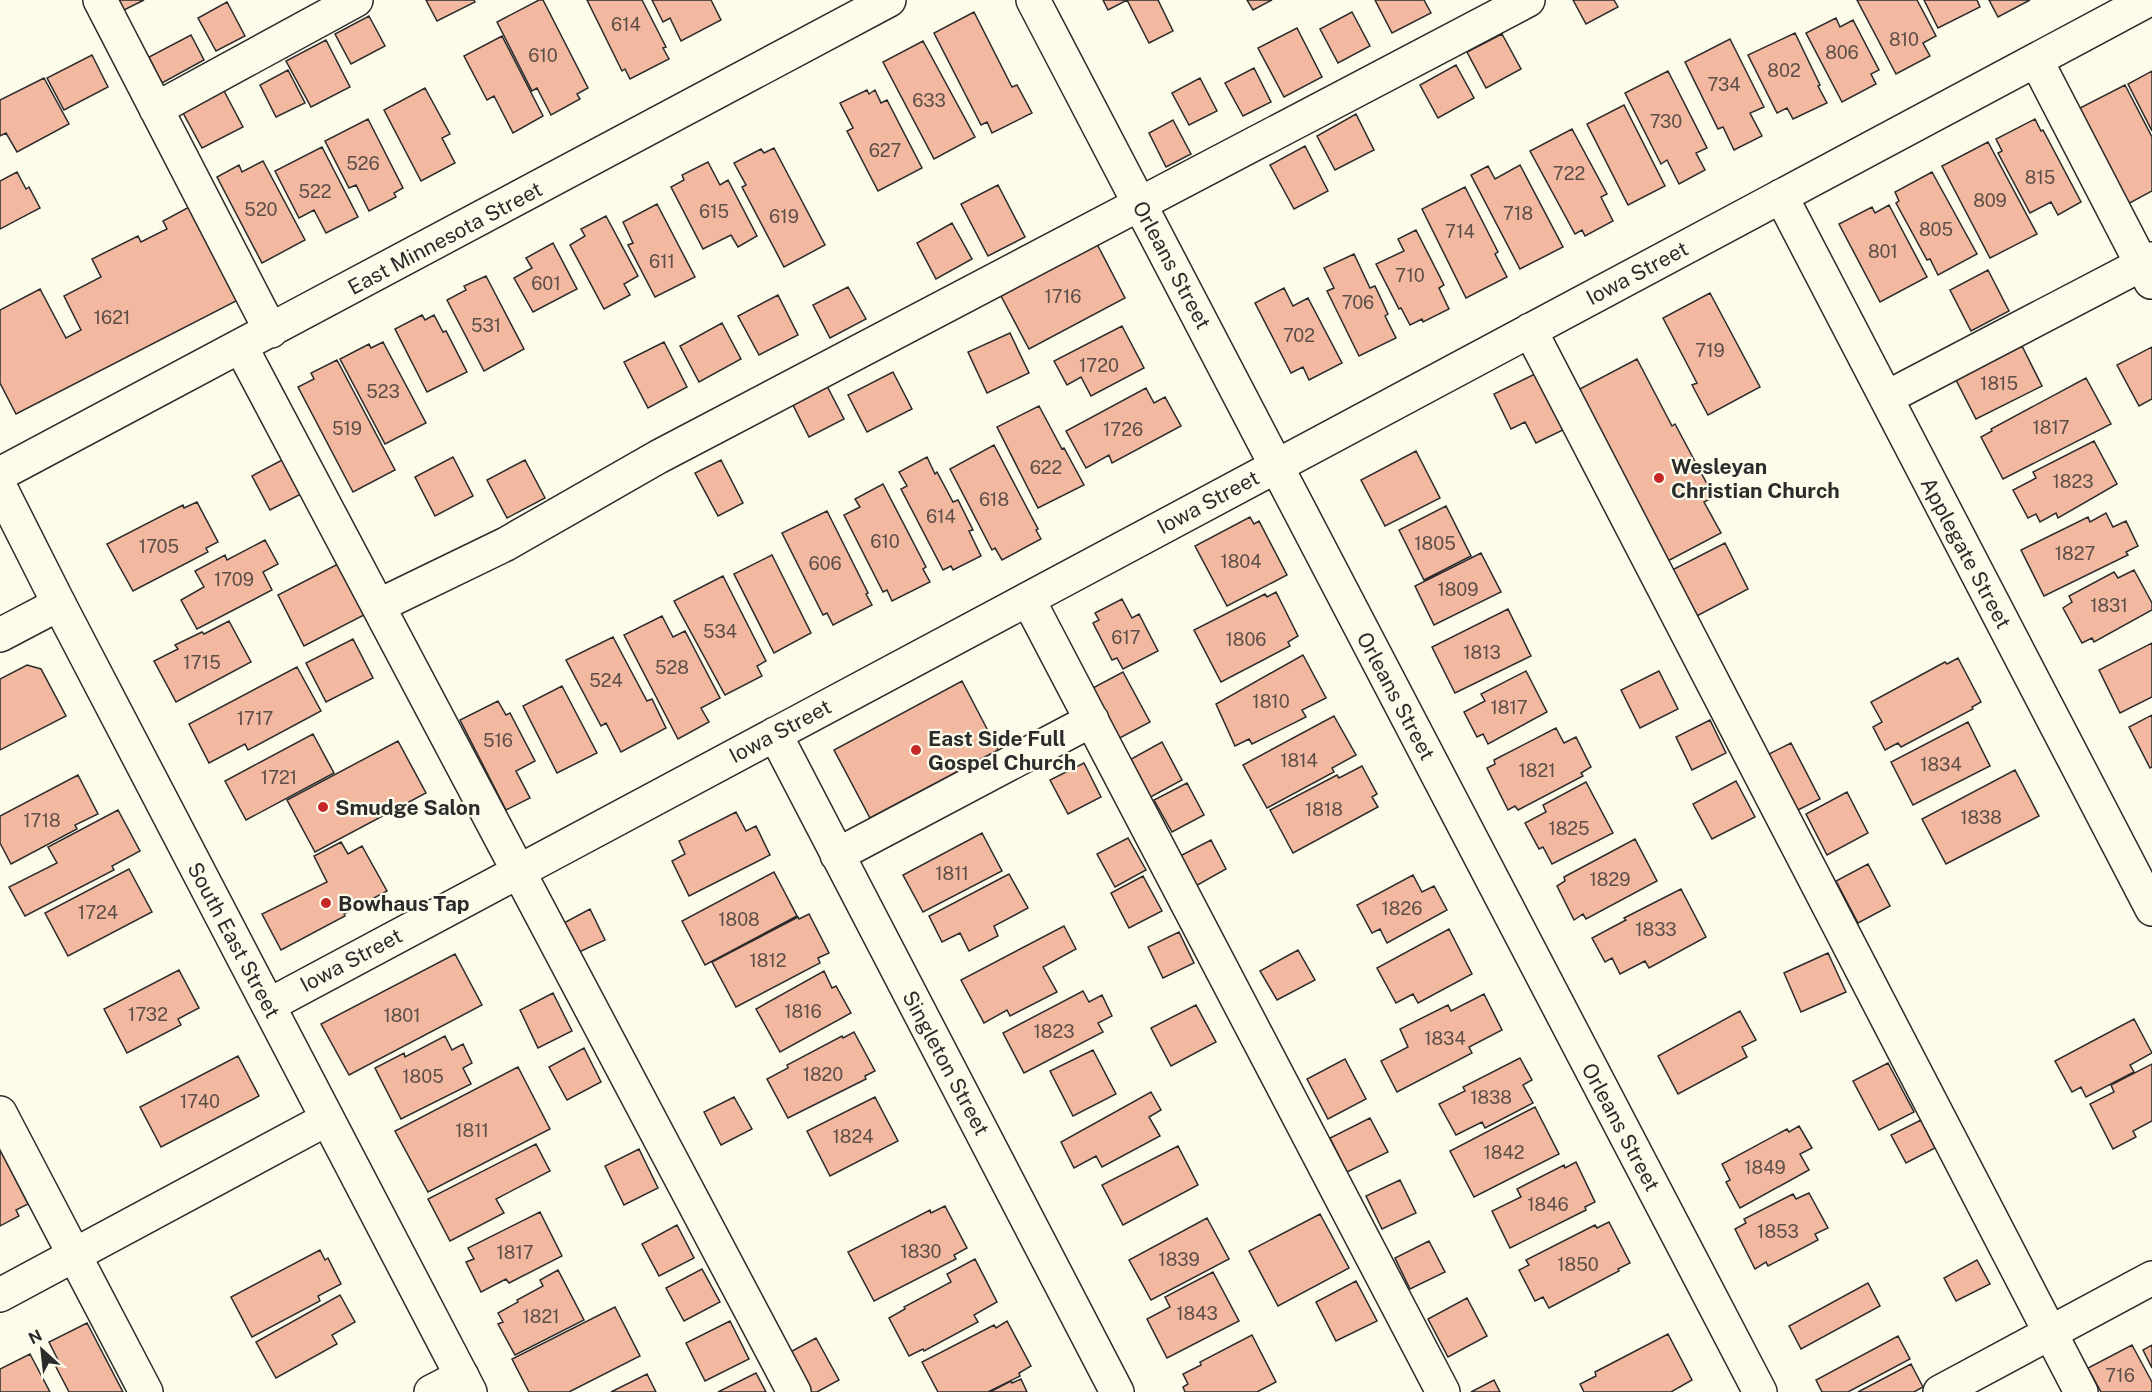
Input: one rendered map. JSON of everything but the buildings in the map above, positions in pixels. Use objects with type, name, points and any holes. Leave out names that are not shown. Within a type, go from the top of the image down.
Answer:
[{"type":"street","points":[[100,0],[271,331]]},
{"type":"street","points":[[156,109],[356,0]]},
{"type":"street","name":"East Minnesota Street","points":[[0,474],[889,0]]},
{"type":"street","name":"Orleans Street","points":[[1033,0],[1760,1392]]},
{"type":"street","points":[[378,606],[506,544],[658,457],[1528,0]]},
{"type":"street","name":"Iowa Street","points":[[269,1005],[2148,0]]},
{"type":"street","points":[[1886,398],[2149,269],[2036,60]]},
{"type":"street","name":"Applegate Street","points":[[1781,196],[2152,909]]},
{"type":"street","points":[[1530,330],[2081,1392]]},
{"type":"street","points":[[241,347],[794,1392]]},
{"type":"street","name":"South East Street","points":[[0,487],[466,1384]]},
{"type":"street","points":[[1028,599],[1443,1392]]},
{"type":"street","points":[[0,635],[59,604]]},
{"type":"street","points":[[837,855],[1092,720]]},
{"type":"street","name":"Singleton Street","points":[[775,734],[1117,1392]]},
{"type":"street","points":[[0,1113],[146,1392]]},
{"type":"street","points":[[0,1295],[327,1119]]},
{"type":"street","points":[[1940,1392],[2152,1278]]},
{"type":"street","points":[[431,1392],[466,1384]]},
{"type":"place","name":"Wesleyan Christian Church","points":[[1659,478]]},
{"type":"place","name":"East Side Full Gospel Church","points":[[916,750]]},
{"type":"place","name":"Smudge Salon","points":[[323,807]]},
{"type":"place","name":"Bowhaus Tap","points":[[326,903]]}]
